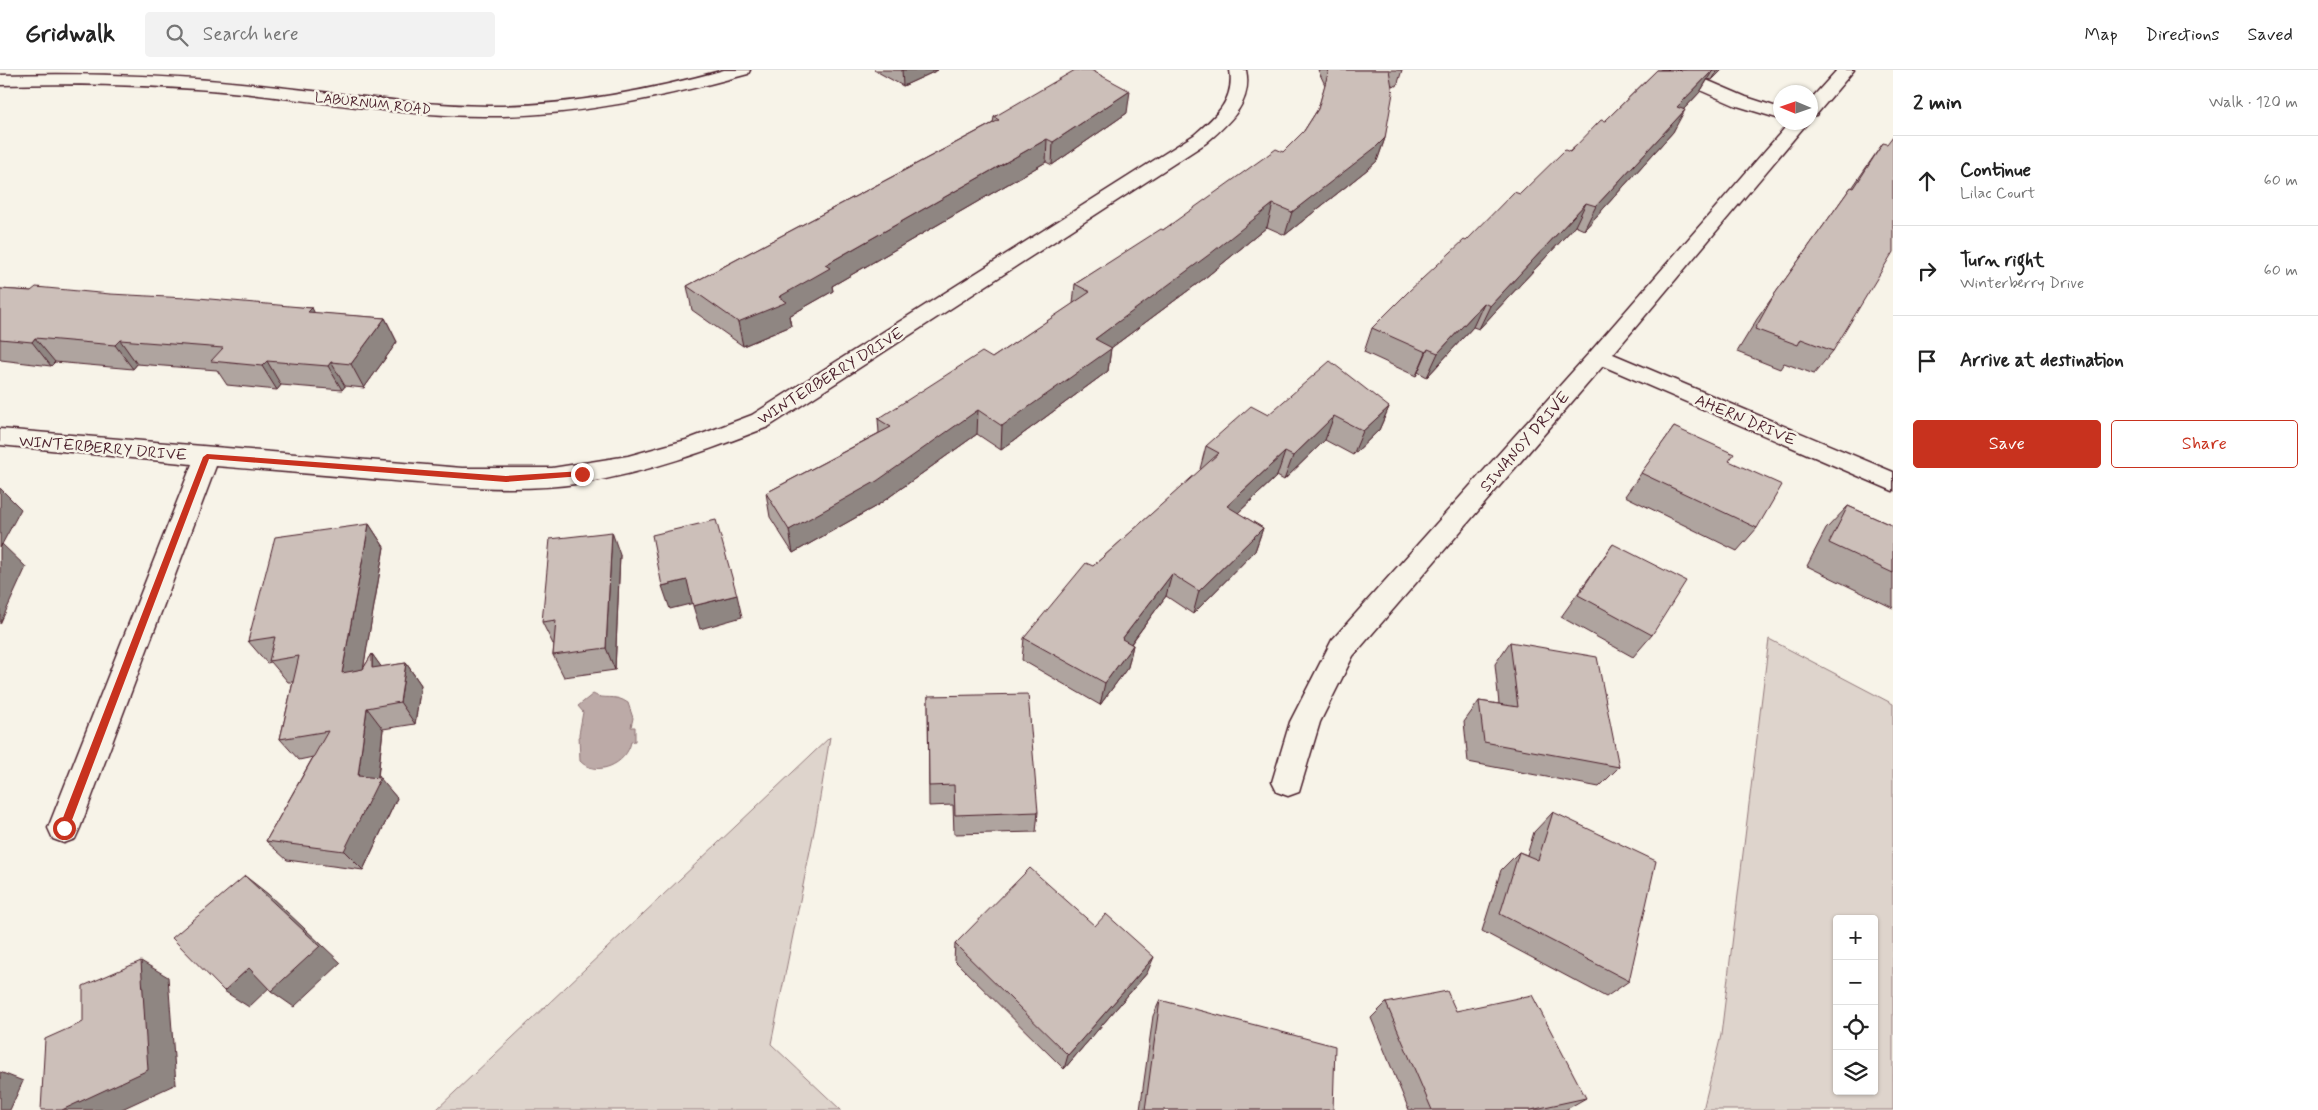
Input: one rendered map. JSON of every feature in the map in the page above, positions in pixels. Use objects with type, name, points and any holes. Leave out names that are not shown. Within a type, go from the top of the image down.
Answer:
[{"type":"street","name":"LABURNUM ROAD","points":[[0,80],[40,75],[207,85],[432,110],[491,111],[561,108],[634,98],[742,70]]},
{"type":"street","name":"WINTERBERRY DRIVE","points":[[0,437],[207,457],[506,479],[582,474],[640,462],[693,447],[760,421],[1200,139],[1228,115],[1239,94],[1238,70]]},
{"type":"street","points":[[1669,70],[1740,101],[1773,112]]},
{"type":"street","points":[[1818,102],[1846,70]]},
{"type":"street","name":"SIWANOY DRIVE","points":[[1288,782],[1305,722],[1342,648],[1599,356],[1793,130]]},
{"type":"street","name":"AHERN DRIVE","points":[[1599,356],[1893,482]]},
{"type":"street","points":[[64,828],[207,457]]},
{"type":"shaded area","points":[[1769,639],[1893,704],[1893,1110],[1703,1110],[1721,1035]]},
{"type":"shaded area","points":[[593,694],[601,697],[618,698],[628,703],[633,718],[631,727],[635,727],[635,741],[631,742],[624,757],[610,766],[602,768],[587,766],[580,761],[579,734],[583,712],[578,706]]},
{"type":"shaded area","points":[[830,737],[816,821],[771,1044],[841,1110],[436,1110]]},
{"type":"building","points":[[1075,70],[1091,70],[1130,91],[1053,142],[1047,139],[825,265],[830,268],[779,297],[787,302],[738,322],[687,286],[999,120],[994,117]]},
{"type":"building","points":[[1329,70],[1389,70],[1393,93],[1385,138],[1376,147],[1292,212],[1273,204],[1210,254],[1095,339],[1112,348],[1002,426],[978,410],[877,481],[789,530],[766,493],[891,427],[878,419],[982,352],[992,358],[1090,292],[1075,284],[1161,229],[1163,230],[1276,149],[1283,152],[1304,131],[1318,109]]},
{"type":"building","points":[[1657,70],[1713,70],[1677,107],[1685,110],[1596,206],[1586,203],[1490,306],[1484,303],[1438,353],[1428,349],[1426,352],[1372,328],[1464,240],[1466,241],[1514,192],[1520,194],[1565,150],[1570,152],[1601,120],[1605,121]]},
{"type":"building","points":[[1893,136],[1893,252],[1833,351],[1801,339],[1798,345],[1755,329],[1774,295],[1851,187],[1854,188],[1883,143],[1887,144]]},
{"type":"building","points":[[36,287],[312,308],[308,312],[385,318],[351,364],[331,362],[328,366],[267,361],[262,366],[211,361],[223,348],[120,340],[115,345],[35,338],[32,342],[0,339],[0,289],[31,291]]},
{"type":"building","points":[[1330,361],[1389,407],[1363,431],[1334,416],[1293,456],[1285,452],[1227,506],[1263,528],[1199,591],[1172,574],[1122,639],[1133,645],[1105,683],[1024,638],[1086,563],[1093,566],[1219,453],[1206,446],[1251,406],[1268,415]]},
{"type":"building","points":[[1674,427],[1734,454],[1729,461],[1782,485],[1757,528],[1641,473]]},
{"type":"building","points":[[1848,506],[1893,526],[1893,573],[1829,543]]},
{"type":"building","points":[[716,520],[737,595],[693,606],[687,580],[662,586],[652,535]]},
{"type":"building","points":[[369,524],[342,673],[363,669],[372,654],[372,668],[406,663],[400,702],[367,708],[358,776],[380,778],[344,851],[266,841],[328,731],[280,739],[299,656],[269,661],[275,637],[248,641],[275,537]]},
{"type":"building","points":[[612,532],[606,648],[553,655],[556,620],[542,622],[550,539]]},
{"type":"building","points":[[1613,544],[1686,581],[1652,635],[1578,595]]},
{"type":"building","points":[[1510,642],[1597,657],[1619,767],[1484,742],[1479,701],[1518,707]]},
{"type":"building","points":[[1028,694],[1038,812],[955,815],[954,785],[929,786],[928,696]]},
{"type":"building","points":[[1553,812],[1656,861],[1629,981],[1500,914],[1519,852],[1538,860]]},
{"type":"building","points":[[1030,868],[1095,926],[1106,914],[1154,957],[1068,1055],[955,944]]},
{"type":"building","points":[[245,876],[320,946],[271,991],[249,968],[224,991],[172,938]]},
{"type":"building","points":[[141,961],[148,1070],[62,1110],[41,1110],[45,1039],[83,1022],[83,986]]},
{"type":"building","points":[[1447,991],[1456,1011],[1532,995],[1586,1098],[1531,1110],[1432,1110],[1386,1003]]},
{"type":"building","points":[[1160,1000],[1335,1046],[1333,1110],[1145,1110]]},
{"type":"route","points":[[64,828],[207,457],[403,473],[506,479],[582,474]]}]
